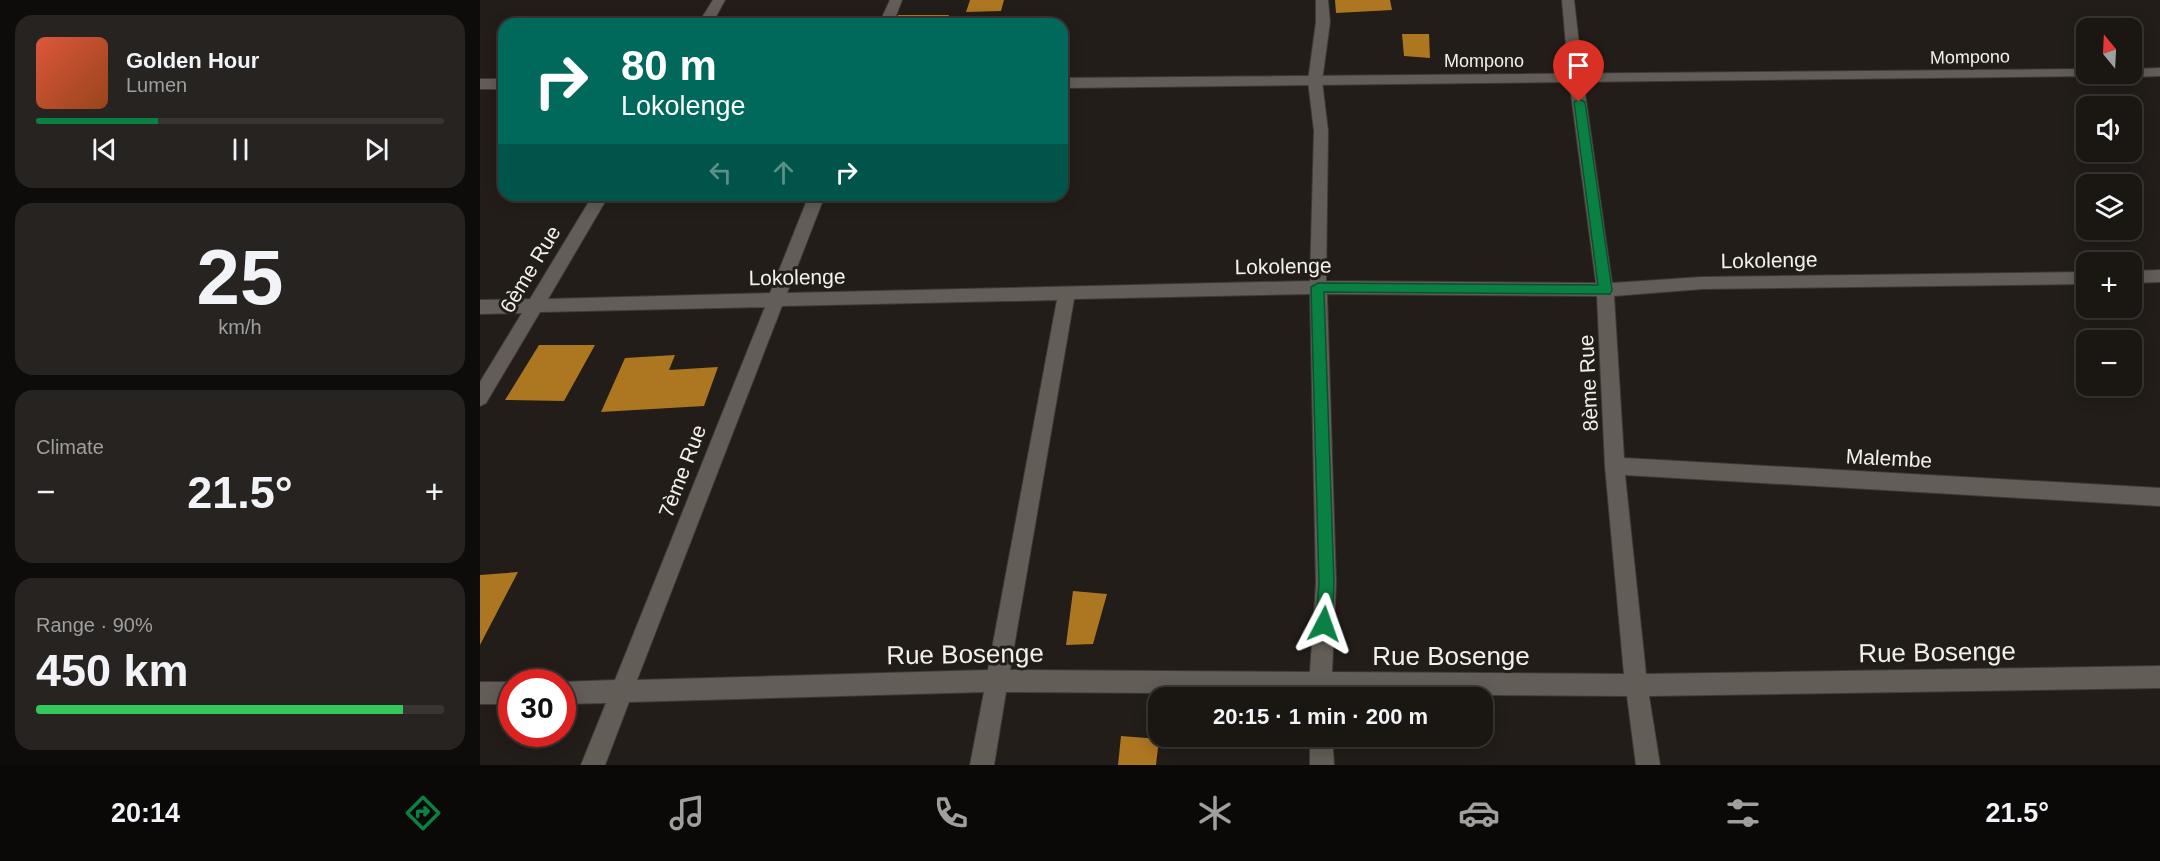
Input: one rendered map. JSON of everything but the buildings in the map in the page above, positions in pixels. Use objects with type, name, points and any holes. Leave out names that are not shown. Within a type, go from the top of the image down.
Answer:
[{"type":"street","points":[[708,18],[719,0]]},
{"type":"street","points":[[888,18],[896,0]]},
{"type":"street","points":[[1320,687],[1326,583],[1318,287],[1321,131],[1315,81],[1322,32],[1322,0]]},
{"type":"street","name":"8ème Rue","points":[[1568,0],[1576,79],[1605,290],[1615,466],[1636,685],[1648,765]]},
{"type":"street","points":[[2142,73],[2160,72]]},
{"type":"street","name":"Mompono","points":[[1068,83],[2076,73]]},
{"type":"street","points":[[480,84],[498,84]]},
{"type":"street","name":"6ème Rue","points":[[480,398],[597,201]]},
{"type":"street","name":"7ème Rue","points":[[593,765],[815,201]]},
{"type":"street","points":[[2142,277],[2160,276]]},
{"type":"street","name":"Lokolenge","points":[[480,307],[1318,287],[1605,290],[1702,283],[2076,278]]},
{"type":"street","points":[[982,765],[1067,293]]},
{"type":"street","name":"Malembe","points":[[1615,466],[2160,497]]},
{"type":"street","name":"Rue Bosenge","points":[[1493,688],[2160,677]]},
{"type":"street","name":"Rue Bosenge","points":[[576,693],[998,681],[1191,687]]},
{"type":"street","points":[[480,693],[498,693]]},
{"type":"street","points":[[1321,747],[1322,765]]},
{"type":"route","points":[[1324,624],[1326,583],[1318,287],[1605,290],[1579,102]]}]
